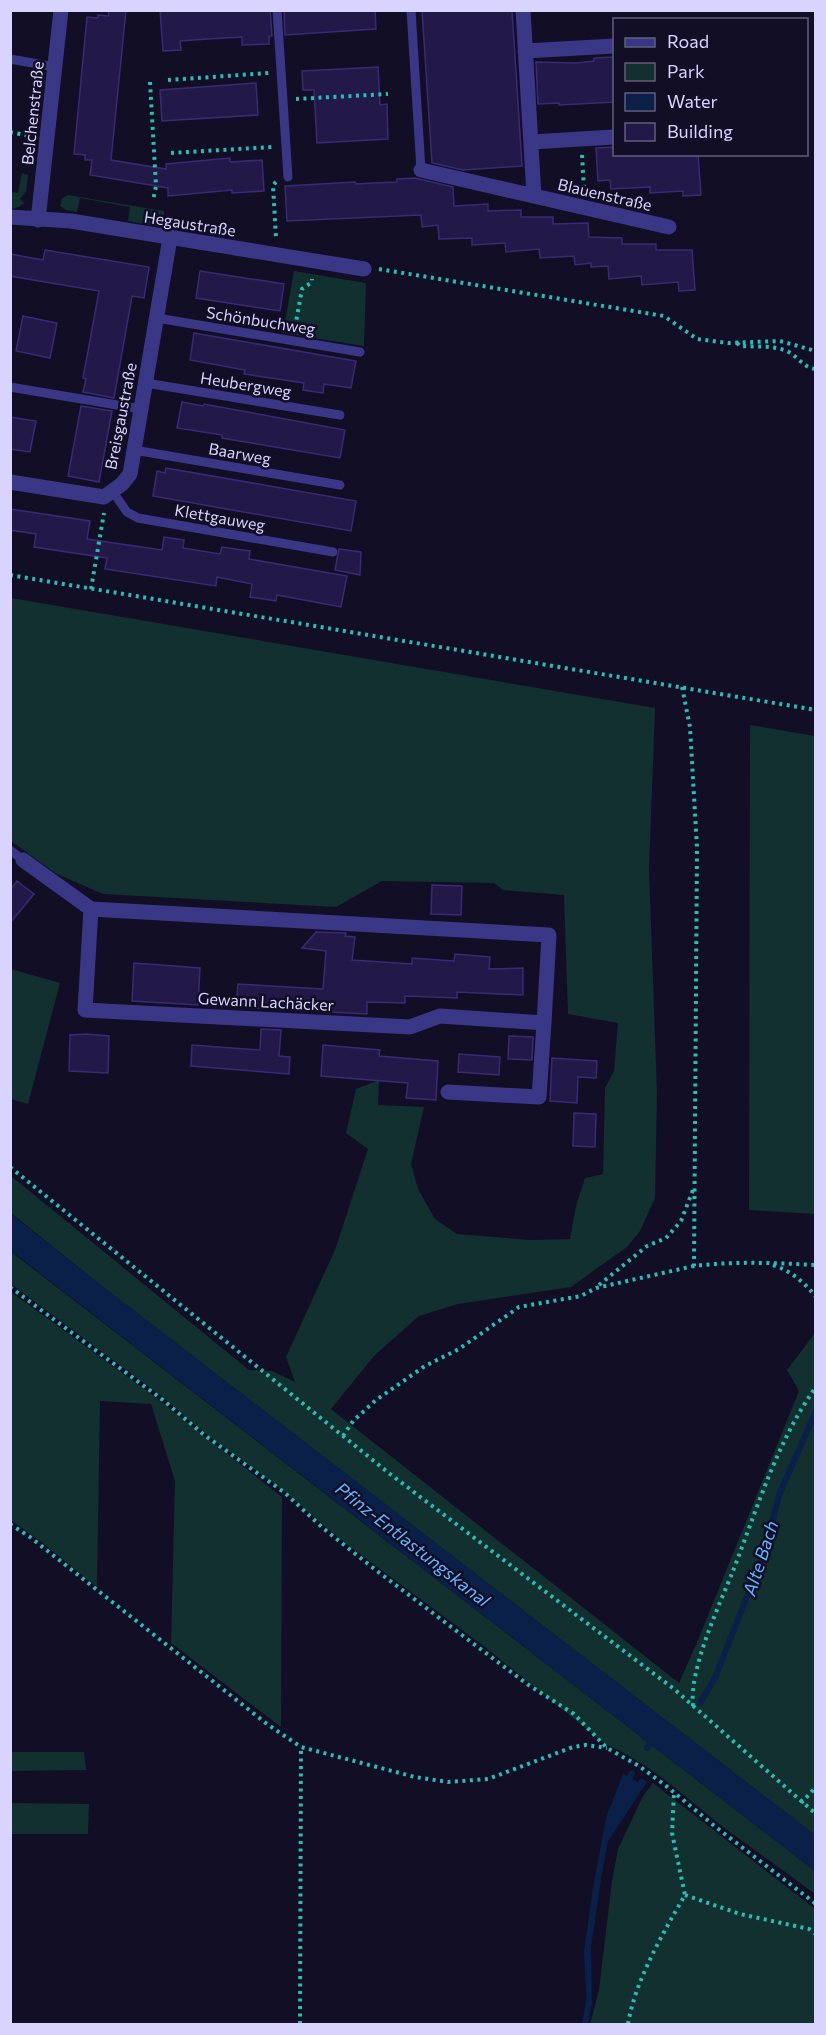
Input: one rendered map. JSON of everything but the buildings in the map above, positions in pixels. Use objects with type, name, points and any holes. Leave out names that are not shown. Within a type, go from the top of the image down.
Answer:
[{"type":"street","name":"Belchenstraße","points":[[38,220],[61,10]]},
{"type":"street","name":"Blauenstraße","points":[[523,10],[534,196]]},
{"type":"street","points":[[525,51],[613,46]]},
{"type":"street","points":[[531,142],[613,137]]},
{"type":"street","name":"Blauenstraße","points":[[421,170],[669,227]]},
{"type":"street","name":"Hegaustraße","points":[[10,217],[72,221],[364,269]]},
{"type":"street","name":"Breisgaustraße","points":[[109,494],[130,474],[170,238]]},
{"type":"street","points":[[10,482],[109,494]]},
{"type":"street","points":[[16,855],[91,909],[549,935],[539,1097],[448,1092]]},
{"type":"street","name":"Gewann Lachäcker","points":[[91,909],[85,1010],[410,1027],[440,1016],[544,1023]]},
{"type":"lane","points":[[277,10],[288,177]]},
{"type":"lane","points":[[411,10],[421,170]]},
{"type":"lane","points":[[10,59],[55,67]]},
{"type":"lane","name":"Schönbuchweg","points":[[157,318],[360,352]]},
{"type":"lane","name":"Heubergweg","points":[[146,383],[340,415]]},
{"type":"lane","points":[[10,387],[141,409]]},
{"type":"lane","name":"Baarweg","points":[[134,450],[340,485]]},
{"type":"lane","name":"Klettgauweg","points":[[109,494],[138,518],[333,552]]},
{"type":"path","points":[[168,80],[282,72]]},
{"type":"path","points":[[150,82],[156,186],[153,201]]},
{"type":"path","points":[[283,100],[388,94]]},
{"type":"path","points":[[10,132],[37,137]]},
{"type":"path","points":[[581,139],[585,208]]},
{"type":"path","points":[[171,153],[286,146]]},
{"type":"path","points":[[277,255],[273,185],[280,178],[288,177]]},
{"type":"path","points":[[364,269],[384,268],[664,316],[697,339],[736,342],[780,341],[816,351]]},
{"type":"path","points":[[286,340],[296,322],[302,289],[312,282],[310,274]]},
{"type":"path","points":[[736,342],[740,345],[771,347],[786,351],[807,367],[816,369]]},
{"type":"path","points":[[91,589],[105,502],[109,494]]},
{"type":"path","points":[[10,575],[816,710]]},
{"type":"path","points":[[682,687],[690,727],[697,848],[694,1266]]},
{"type":"path","points":[[10,1167],[343,1436],[693,1706],[816,1814]]},
{"type":"path","points":[[343,1436],[353,1421],[376,1400],[425,1366],[459,1349],[519,1307],[581,1296],[596,1288],[647,1246],[666,1238],[681,1221],[689,1205],[695,1182]]},
{"type":"path","points":[[596,1288],[694,1266],[718,1263],[816,1265]]},
{"type":"path","points":[[767,1263],[785,1269],[804,1283],[816,1297]]},
{"type":"path","points":[[10,1287],[163,1400],[203,1434],[285,1493],[324,1529],[377,1571],[527,1684],[574,1714],[607,1748],[639,1766],[674,1792],[816,1904]]},
{"type":"path","points":[[693,1706],[693,1689],[712,1626],[776,1461],[798,1413],[816,1387]]},
{"type":"path","points":[[10,1524],[267,1724],[301,1747],[415,1777],[448,1782],[488,1779],[573,1747],[586,1745],[607,1748]]},
{"type":"path","points":[[300,2025],[301,1747]]},
{"type":"path","points":[[801,1803],[816,1787]]},
{"type":"path","points":[[628,2025],[630,2007],[662,1935],[685,1895],[672,1833],[674,1792]]},
{"type":"path","points":[[685,1895],[740,1914],[808,1929],[816,1934]]},
{"type":"green space","points":[[22,173],[28,175],[26,191],[20,199],[24,203],[11,209],[11,192],[18,193]]},
{"type":"green space","points":[[68,195],[164,211],[165,228],[128,221],[130,207],[80,198],[77,212],[66,210],[60,206],[62,198]]},
{"type":"green space","points":[[294,271],[366,283],[364,346],[283,333]]},
{"type":"green space","points":[[11,598],[655,708],[649,870],[657,1092],[655,1198],[640,1231],[627,1247],[571,1287],[458,1304],[419,1316],[374,1356],[331,1409],[679,1683],[799,1391],[787,1370],[815,1333],[815,1835],[98,1283],[11,1213],[11,1176],[249,1370],[272,1371],[295,1382],[286,1357],[335,1250],[368,1149],[346,1133],[356,1089],[379,1080],[378,1105],[424,1107],[411,1164],[418,1189],[435,1219],[457,1234],[531,1240],[570,1239],[576,1206],[585,1178],[603,1174],[605,1088],[614,1071],[618,1023],[568,1014],[564,895],[503,890],[494,883],[382,881],[336,907],[103,894],[55,873],[11,841]]},
{"type":"green space","points":[[750,725],[815,736],[815,1214],[749,1210]]},
{"type":"green space","points":[[11,969],[60,983],[28,1104],[11,1099]]},
{"type":"green space","points":[[10,1251],[815,1871],[815,1894],[718,1823],[650,1769],[605,1744],[485,1647],[341,1540],[284,1491],[203,1432],[164,1398],[11,1284]]},
{"type":"green space","points":[[11,1292],[150,1393],[282,1497],[281,1727],[171,1643],[175,1481],[151,1404],[100,1401],[97,1587],[11,1520]]},
{"type":"green space","points":[[11,1752],[84,1752],[86,1770],[11,1771]]},
{"type":"green space","points":[[653,1783],[815,1909],[815,2024],[590,2024],[599,1990],[618,1849],[643,1796]]},
{"type":"green space","points":[[11,1803],[89,1804],[88,1834],[11,1834]]},
{"type":"water","name":"Pfinz-Entlastungskanal","points":[[10,1213],[815,1835],[815,1871],[11,1251]]},
{"type":"water","points":[[623,1774],[638,1782],[641,1778],[647,1782],[608,1841],[591,1948],[592,2005],[587,2009],[584,1952],[593,1888],[606,1818]]},
{"type":"waterway","name":"Alte Bach","points":[[700,1703],[715,1678],[765,1551],[779,1495],[816,1411]]},
{"type":"waterway","points":[[647,1748],[653,1735]]},
{"type":"waterway","points":[[627,1784],[632,1773]]},
{"type":"waterway","name":"Alte Bach","points":[[585,2024],[589,2002]]}]
